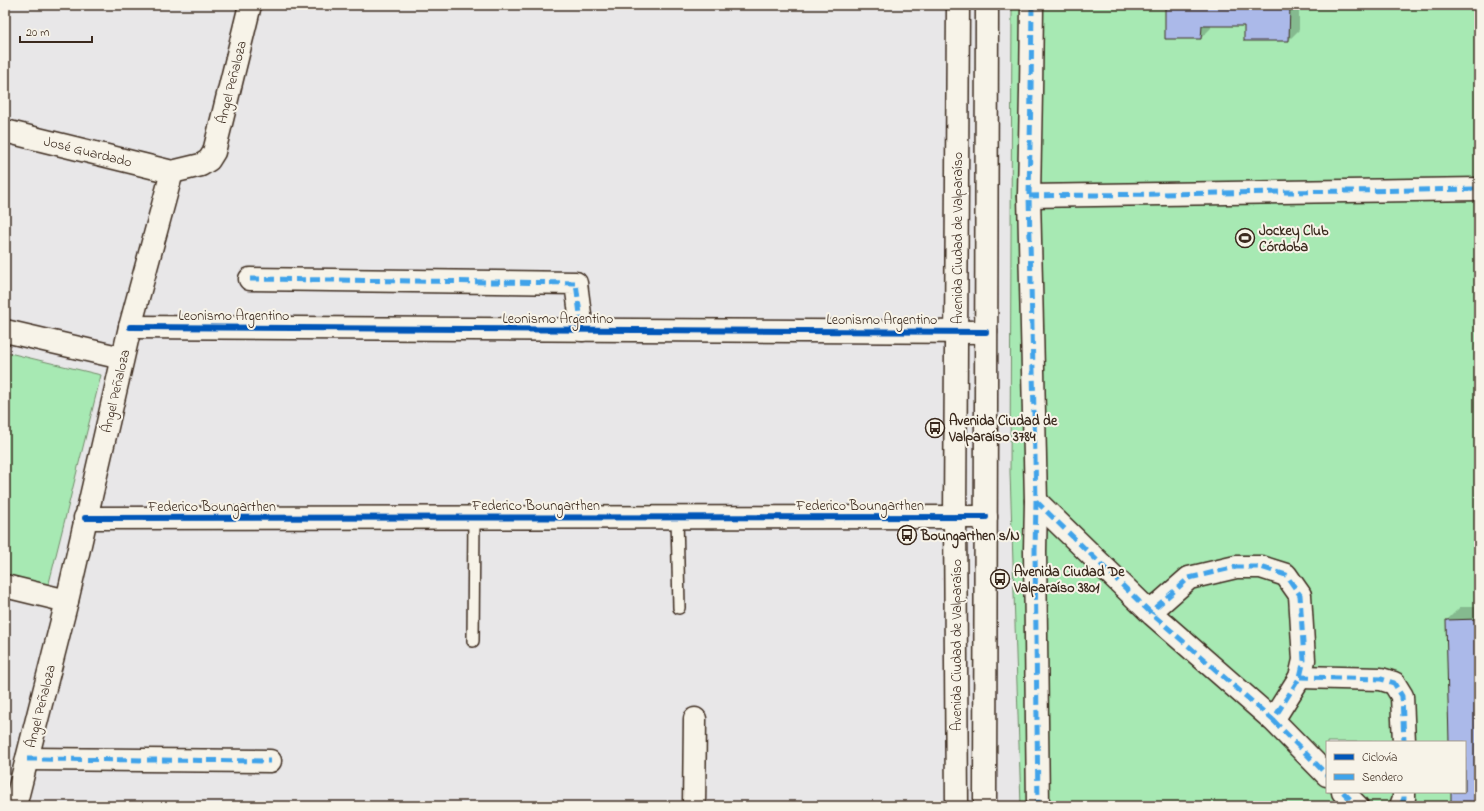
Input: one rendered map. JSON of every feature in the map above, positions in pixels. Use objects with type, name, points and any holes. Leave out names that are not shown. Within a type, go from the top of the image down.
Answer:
[{"type":"street","name":"Ángel Peñaloza","points":[[13,794],[27,759],[67,601],[122,358],[172,172],[201,165],[209,160],[214,152],[250,5]]},
{"type":"street","name":"Avenida Ciudad de Valparaíso","points":[[957,806],[956,331],[958,5]]},
{"type":"street","name":"Avenida Ciudad de Valparaíso","points":[[985,806],[987,5]]},
{"type":"street","points":[[1032,5],[1029,196],[1036,501],[1035,550],[1038,806]]},
{"type":"street","name":"José Guardado","points":[[5,131],[172,172]]},
{"type":"street","points":[[1029,196],[1479,190]]},
{"type":"street","points":[[250,279],[576,283],[582,330]]},
{"type":"street","name":"Leonismo Argentino","points":[[130,326],[986,332]]},
{"type":"street","points":[[5,331],[122,358]]},
{"type":"street","points":[[1036,501],[1152,614],[1273,720],[1326,774]]},
{"type":"street","name":"Federico Boungarthen","points":[[86,518],[986,517]]},
{"type":"street","points":[[1152,614],[1156,607],[1189,578],[1236,567],[1261,567],[1286,575],[1300,595],[1304,660],[1300,677],[1273,720]]},
{"type":"street","points":[[5,586],[67,601]]},
{"type":"street","points":[[1300,677],[1381,679],[1394,684],[1402,696],[1404,741]]},
{"type":"street","points":[[694,806],[695,719]]},
{"type":"street","points":[[27,759],[270,760]]},
{"type":"street","points":[[1344,793],[1357,806]]},
{"type":"street","points":[[1402,806],[1404,793]]},
{"type":"lane","points":[[473,641],[474,517]]},
{"type":"lane","points":[[676,517],[679,608]]},
{"type":"green space","name":"Jockey Club Córdoba","points":[[1012,5],[1479,5],[1479,806],[1021,806],[1010,472]]},
{"type":"green space","points":[[5,352],[101,375],[48,587],[5,576]]},
{"type":"building","points":[[1165,5],[1290,5],[1289,41],[1244,41],[1244,26],[1202,26],[1201,39],[1165,39]]},
{"type":"building","points":[[1479,619],[1479,806],[1451,806],[1451,793],[1466,793],[1466,741],[1449,741],[1446,620]]},
{"type":"marked path","points":[[1032,5],[1029,196],[1036,501],[1035,551],[1038,806]]},
{"type":"marked path","points":[[1029,196],[1479,189]]},
{"type":"marked path","points":[[250,279],[576,283],[582,330]]},
{"type":"marked path","points":[[1036,501],[1152,614],[1273,720],[1300,677],[1304,660],[1300,595],[1286,575],[1261,567],[1236,567],[1189,578],[1156,607],[1152,614]]},
{"type":"marked path","points":[[1300,677],[1381,679],[1394,683],[1402,696],[1404,741]]},
{"type":"marked path","points":[[1273,720],[1326,774]]},
{"type":"marked path","points":[[27,759],[270,761]]},
{"type":"marked path","points":[[1344,793],[1357,806]]},
{"type":"marked path","points":[[1401,806],[1404,793]]},
{"type":"cycle path","points":[[130,327],[986,332]]},
{"type":"cycle path","points":[[85,518],[986,517]]},
{"type":"place","name":"Jockey Club Córdoba","points":[[1245,238]]},
{"type":"place","name":"Avenida Ciudad de Valparaíso 3784","points":[[935,428]]},
{"type":"place","name":"Boungarthen s/N","points":[[907,535]]},
{"type":"place","name":"Avenida Ciudad De Valparaíso 3801","points":[[1000,579]]}]
